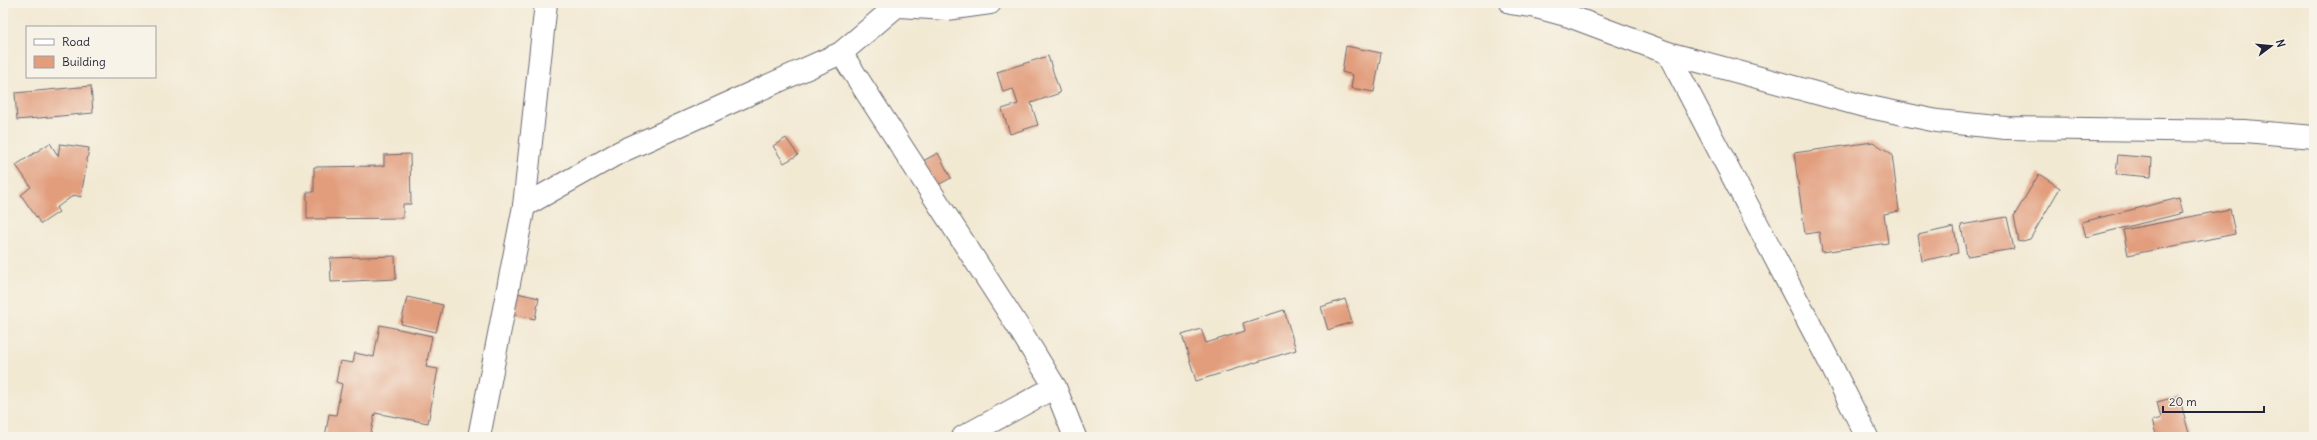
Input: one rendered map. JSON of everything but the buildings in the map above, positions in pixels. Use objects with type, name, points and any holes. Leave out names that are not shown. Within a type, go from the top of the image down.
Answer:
[{"type":"street","points":[[479,437],[524,206],[546,3]]},
{"type":"street","points":[[524,206],[620,152],[841,53],[900,4],[947,9],[990,3]]},
{"type":"street","points":[[1511,3],[1532,6],[1569,16],[1668,53],[1860,105],[1937,121],[2006,128],[2245,131],[2314,137]]},
{"type":"street","points":[[841,53],[1017,325],[1055,387],[1075,437]]},
{"type":"street","points":[[1668,53],[1826,354],[1867,437]]},
{"type":"street","points":[[963,437],[1055,387]]}]
